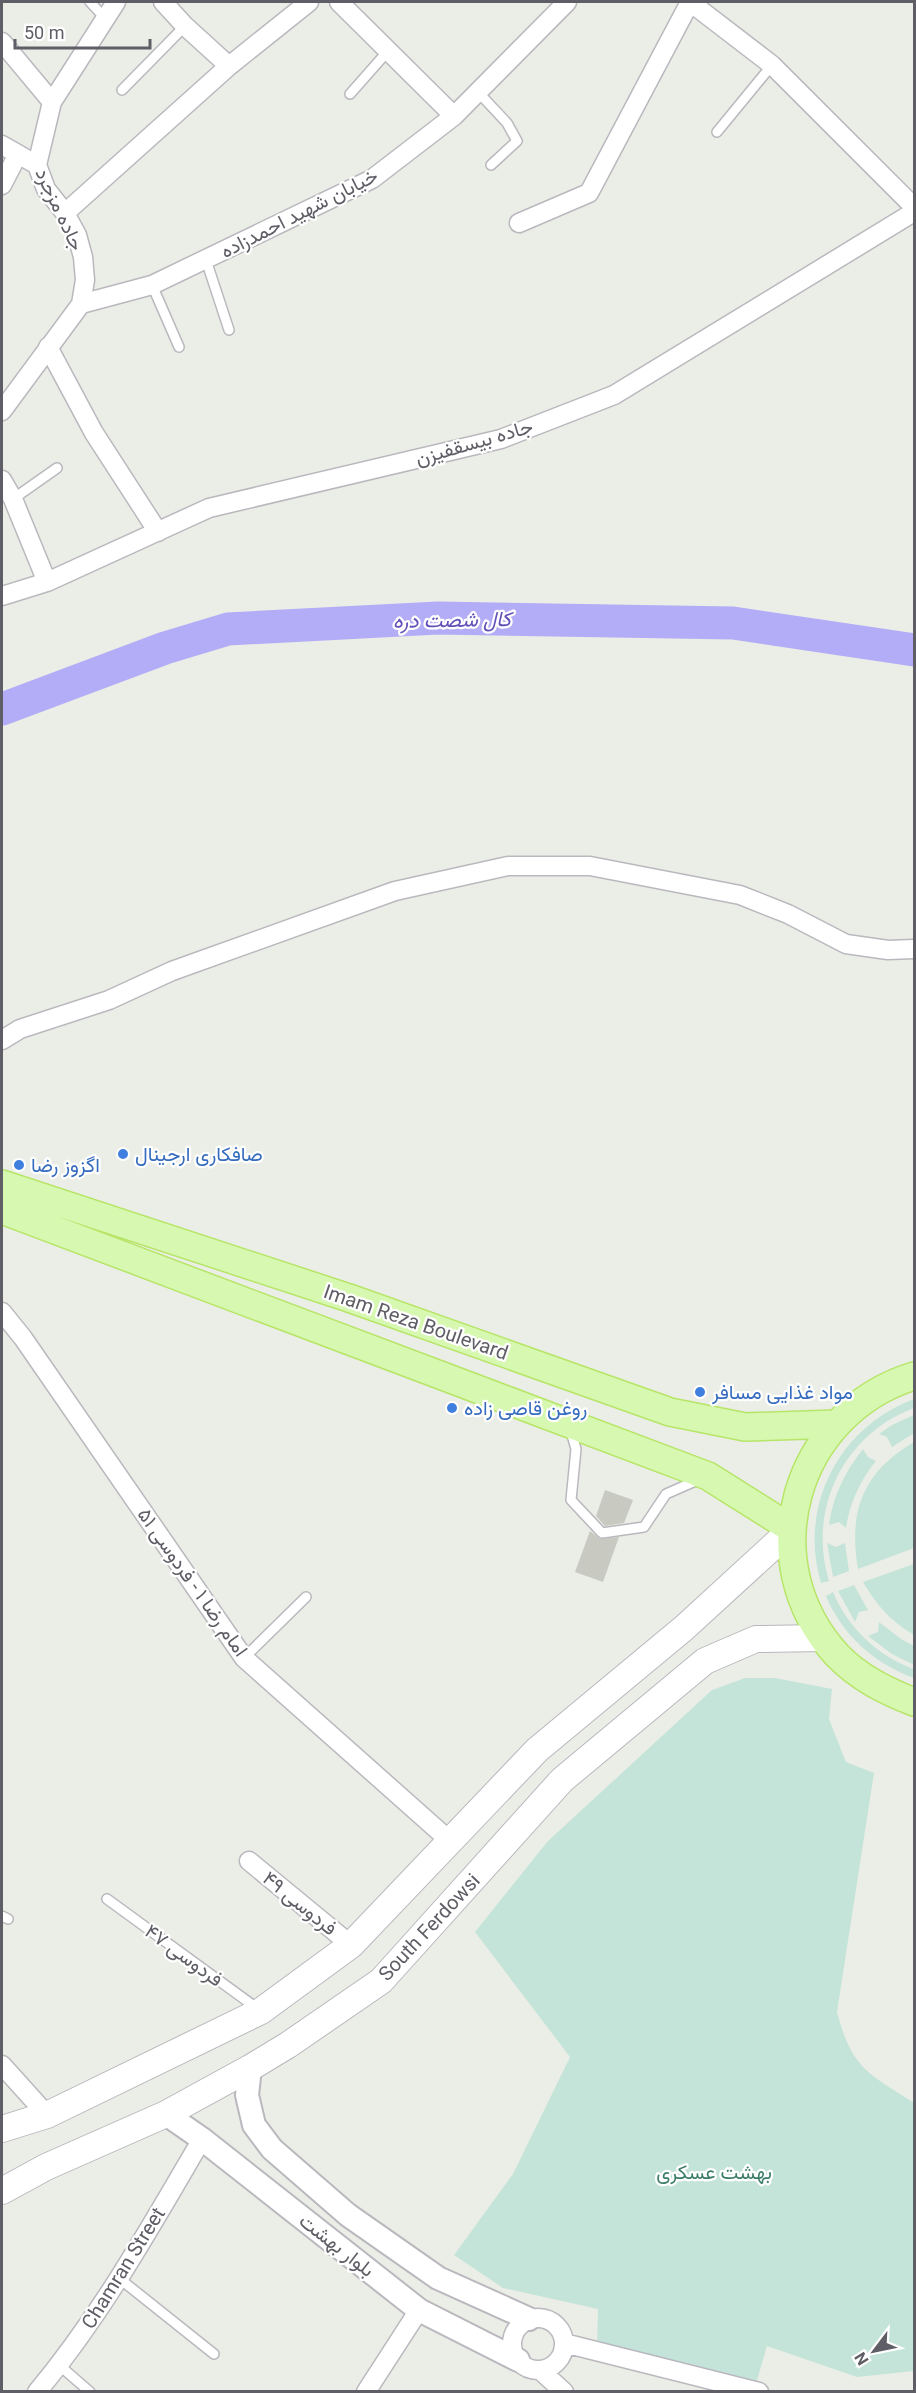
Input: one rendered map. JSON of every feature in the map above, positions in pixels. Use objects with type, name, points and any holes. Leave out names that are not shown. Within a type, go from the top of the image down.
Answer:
[{"type":"main road","name":"Imam Reza Boulevard","points":[[2,1184],[349,1298],[670,1412],[745,1427],[836,1424]]},
{"type":"main road","name":"Imam Reza Boulevard","points":[[2,1210],[708,1476],[792,1528]]},
{"type":"main road","points":[[336,1335],[349,1298]]},
{"type":"main road","points":[[915,1376],[891,1384],[871,1395],[836,1424],[809,1462],[798,1495],[792,1528],[795,1575],[811,1618],[823,1638],[855,1671],[874,1684],[915,1702]]},
{"type":"main road","points":[[2,2129],[47,2115],[261,2011],[351,1945],[537,1750],[684,1628],[792,1528]]},
{"type":"main road","name":"South Ferdowsi","points":[[2,2191],[46,2168],[166,2114],[250,2068],[288,2045],[381,1981],[562,1780],[705,1661],[756,1639],[823,1638]]},
{"type":"street","name":"جاده مزجرد","points":[[81,304],[85,280],[83,257],[77,235],[65,213],[46,189],[37,165],[52,102],[116,2]]},
{"type":"street","points":[[163,2],[185,26],[229,66]]},
{"type":"street","points":[[65,213],[229,66],[309,2]]},
{"type":"street","points":[[339,2],[454,116]]},
{"type":"street","name":"خیابان شهید احمدزاده","points":[[81,304],[152,285],[372,179],[454,116],[567,2]]},
{"type":"street","points":[[519,223],[589,193],[690,2],[772,65],[915,207]]},
{"type":"street","points":[[2,42],[52,102]]},
{"type":"street","points":[[2,145],[37,165]]},
{"type":"street","points":[[2,185],[18,154]]},
{"type":"street","name":"جاده بیسقفیزن","points":[[2,596],[47,582],[209,508],[501,439],[614,394],[915,212]]},
{"type":"street","points":[[2,411],[81,304]]},
{"type":"street","points":[[48,348],[94,433],[158,532]]},
{"type":"street","points":[[2,480],[13,498],[47,582]]},
{"type":"street","points":[[2,1040],[20,1029],[109,1000],[172,971],[395,891],[508,866],[590,866],[740,895],[788,914],[846,944],[888,950],[915,949]]},
{"type":"street","name":"امام رضا ۱ - فردوسی ۵۱","points":[[2,1312],[23,1338],[244,1658],[450,1841]]},
{"type":"street","name":"فردوسی ۴۹","points":[[249,1861],[351,1945]]},
{"type":"street","points":[[2,2066],[47,2115]]},
{"type":"street","name":"بلوار بهشت","points":[[250,2068],[247,2095],[254,2125],[272,2149],[348,2215],[438,2278],[529,2319]]},
{"type":"street","name":"بلوار بهشت","points":[[166,2114],[202,2139],[419,2310],[518,2360]]},
{"type":"street","name":"Chamran Street","points":[[37,2391],[59,2365],[120,2279],[202,2139]]},
{"type":"street","points":[[366,2391],[419,2310]]},
{"type":"street","points":[[529,2319],[545,2319],[553,2322],[563,2335],[564,2343],[560,2358],[548,2369],[531,2369],[518,2360],[514,2354],[513,2337],[516,2330],[529,2319]]},
{"type":"street","points":[[564,2343],[759,2391]]},
{"type":"street","points":[[540,2370],[564,2391]]},
{"type":"lane","points":[[90,2],[105,18]]},
{"type":"lane","points":[[122,90],[185,26]]},
{"type":"lane","points":[[350,94],[388,51]]},
{"type":"lane","points":[[717,132],[772,65]]},
{"type":"lane","points":[[479,93],[507,123],[517,141],[491,165]]},
{"type":"lane","points":[[206,260],[229,330]]},
{"type":"lane","points":[[152,285],[179,346]]},
{"type":"lane","points":[[13,498],[57,468]]},
{"type":"lane","points":[[568,1423],[576,1449],[571,1500],[602,1533],[644,1527],[666,1494],[708,1476]]},
{"type":"lane","points":[[244,1658],[306,1597]]},
{"type":"lane","name":"فردوسی ۴۷","points":[[107,1899],[261,2011]]},
{"type":"lane","points":[[120,2279],[214,2354]]},
{"type":"lane","points":[[59,2365],[90,2391]]},
{"type":"green space","points":[[914,1399],[914,1408],[889,1420],[868,1436],[851,1455],[837,1477],[828,1501],[823,1527],[823,1554],[829,1581],[821,1583],[815,1554],[815,1526],[821,1498],[831,1473],[846,1449],[865,1429],[888,1412]]},
{"type":"green space","points":[[914,1415],[914,1433],[892,1447],[887,1437],[879,1434],[892,1425]]},
{"type":"green space","points":[[914,1442],[914,1548],[858,1569],[855,1529],[863,1495],[882,1466]]},
{"type":"green space","points":[[863,1449],[868,1457],[876,1461],[856,1492],[846,1528],[839,1522],[829,1525],[833,1504],[841,1484]]},
{"type":"green space","points":[[827,1543],[836,1547],[845,1543],[849,1571],[833,1577]]},
{"type":"green space","points":[[914,1564],[914,1635],[885,1612],[863,1582]]},
{"type":"green space","points":[[854,1585],[868,1610],[859,1612],[855,1622],[838,1591]]},
{"type":"green space","points":[[833,1592],[856,1629],[888,1657],[914,1669],[914,1678],[886,1665],[861,1646],[833,1610],[826,1596]]},
{"type":"green space","points":[[879,1622],[914,1646],[914,1665],[892,1654],[868,1636],[878,1632]]},
{"type":"green space","name":"بهشت عسکری","points":[[745,1678],[775,1678],[832,1689],[829,1719],[846,1762],[874,1773],[837,2012],[849,2046],[864,2068],[914,2103],[914,2371],[857,2377],[767,2346],[756,2384],[597,2349],[598,2309],[503,2288],[454,2255],[513,2174],[570,2057],[475,1932],[548,1841],[712,1690]]},
{"type":"building","points":[[605,1490],[633,1500],[624,1523],[605,1526],[596,1516]]},
{"type":"building","points":[[590,1531],[600,1539],[619,1537],[603,1582],[575,1572]]},
{"type":"waterway","name":"کال شصت دره","points":[[2,709],[165,648],[228,629],[438,618],[733,623],[914,650]]},
{"type":"place","name":"صافکاری ارجینال","points":[[123,1154]]},
{"type":"place","name":"اگزوز رضا","points":[[19,1165]]},
{"type":"place","name":"مواد غذایی مسافر","points":[[700,1392]]},
{"type":"place","name":"روغن قاصی زاده","points":[[452,1408]]}]
